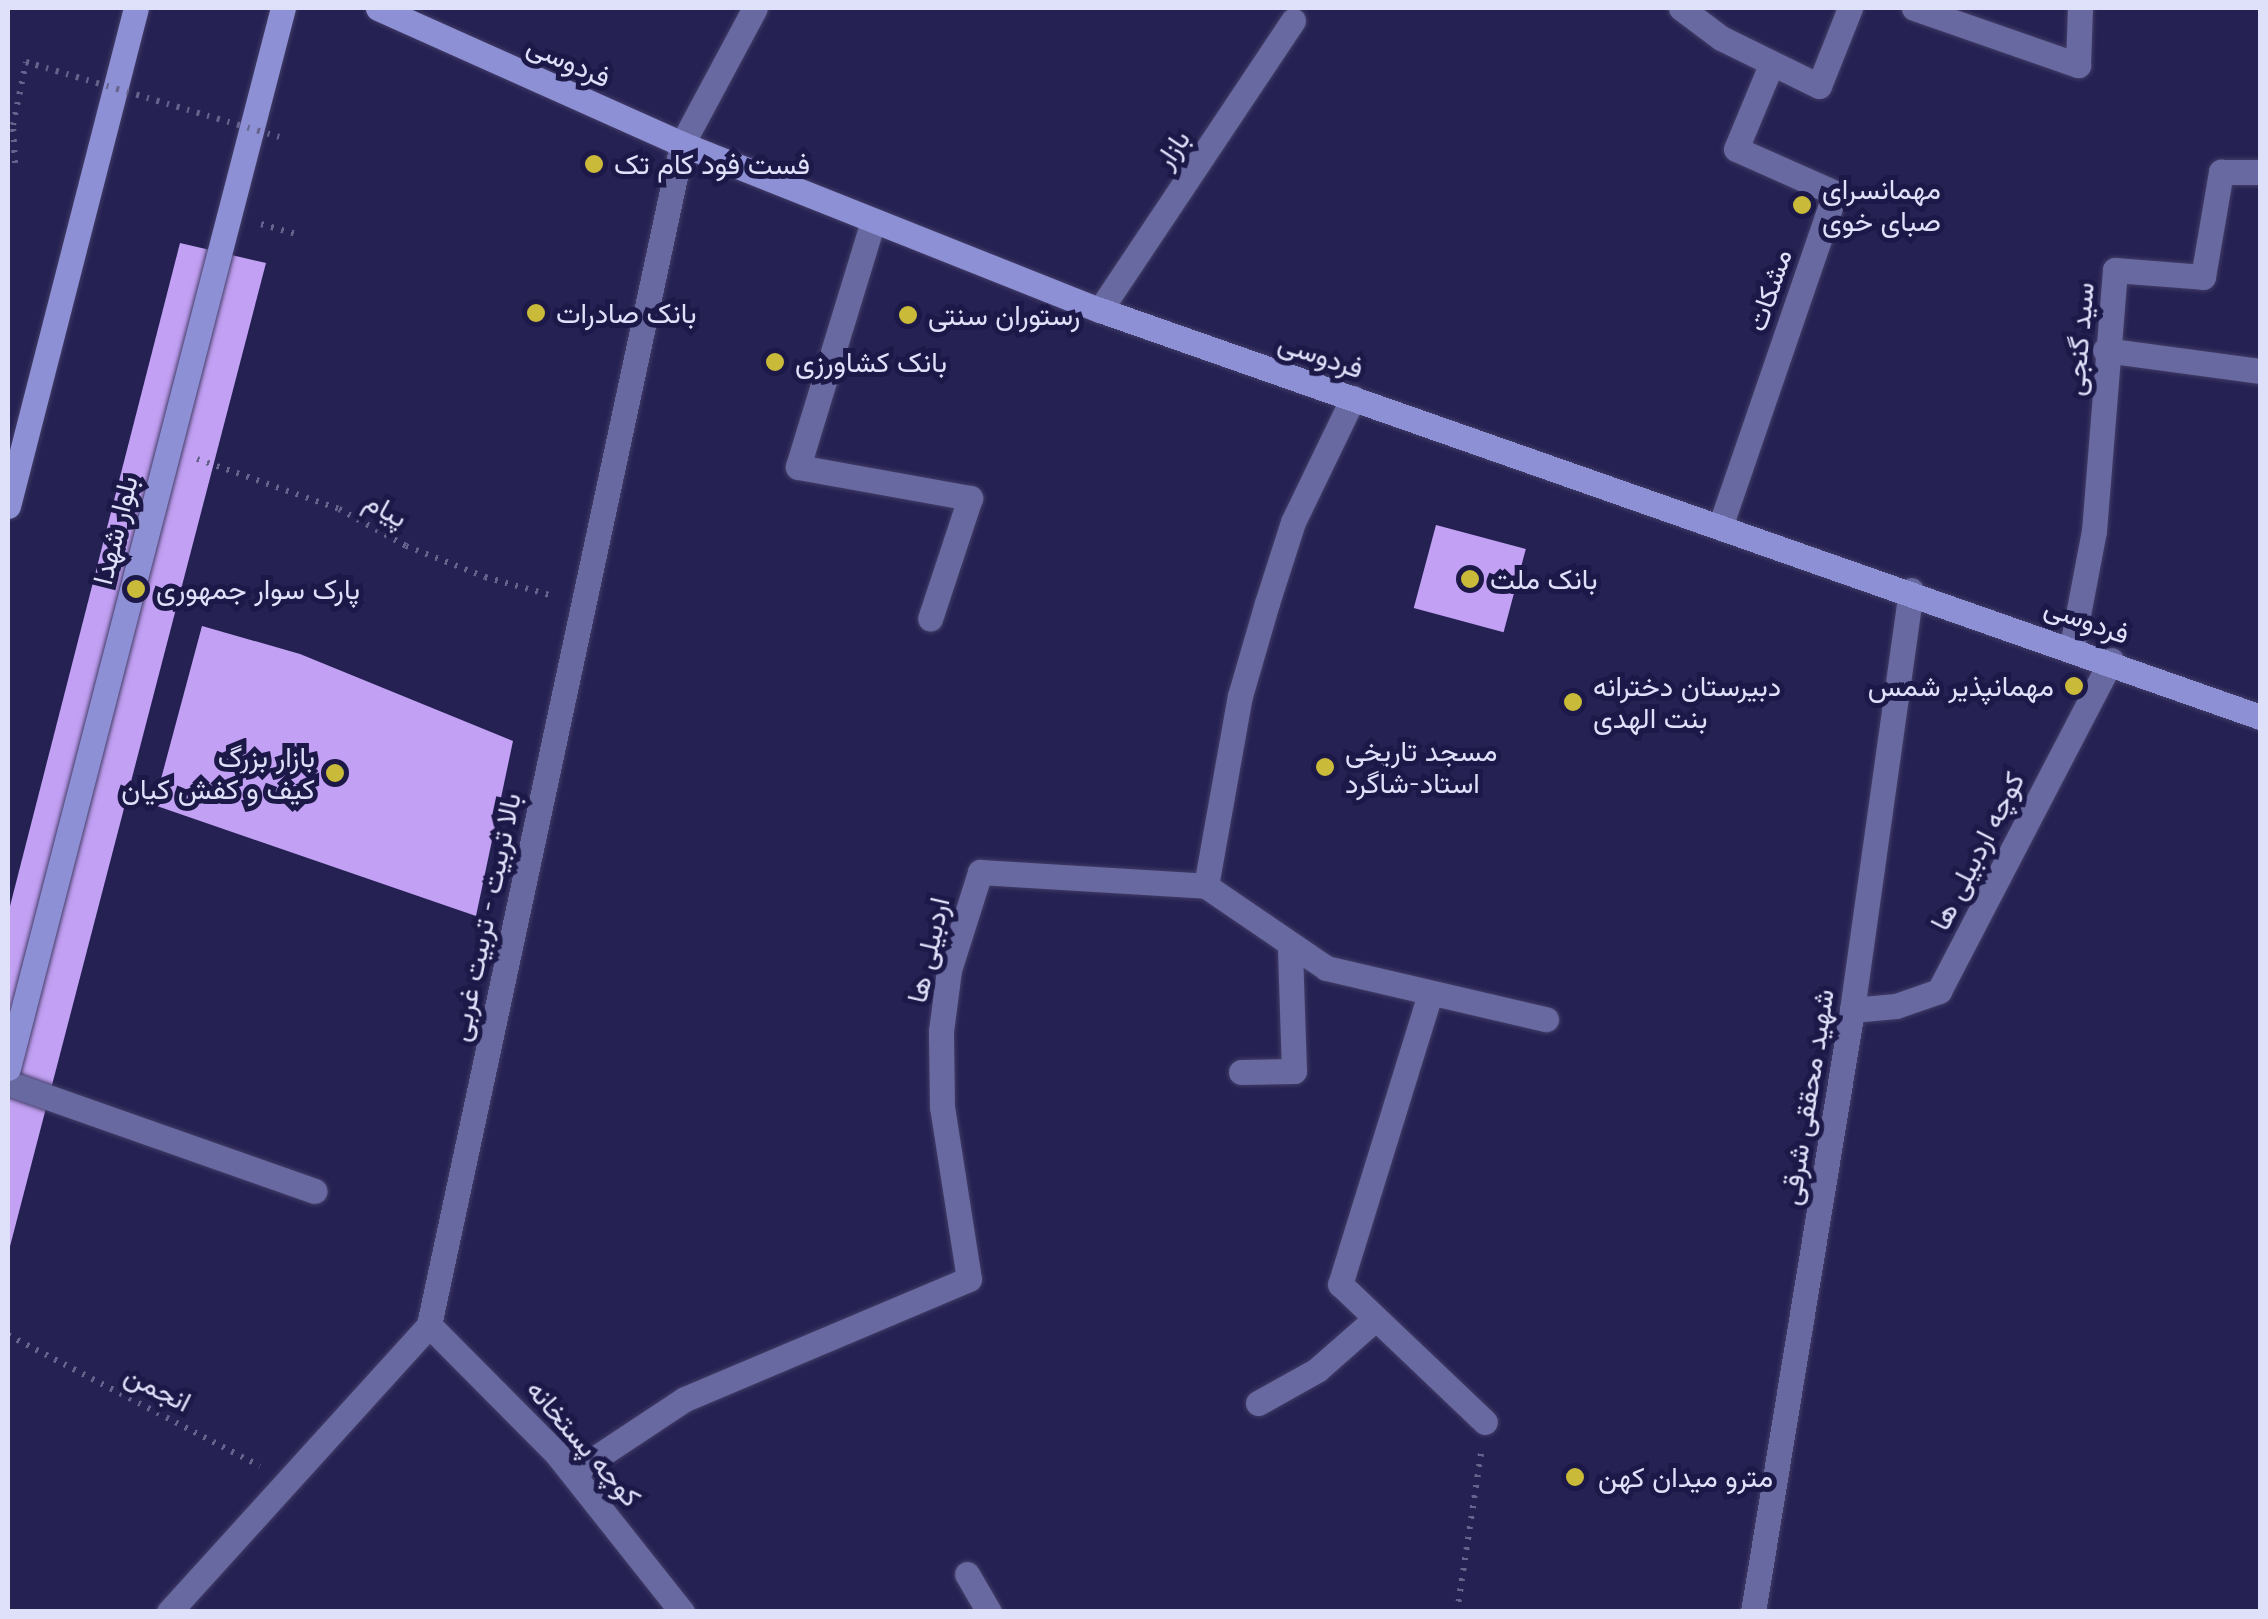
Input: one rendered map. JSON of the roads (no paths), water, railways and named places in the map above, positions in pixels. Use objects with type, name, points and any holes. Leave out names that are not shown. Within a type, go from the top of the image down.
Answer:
[{"type":"main road","points":[[8,506],[136,8]]},
{"type":"main road","name":"بلوار شهدا","points":[[8,1068],[283,8]]},
{"type":"main road","name":"فردوسی","points":[[378,8],[682,144],[1100,310],[2072,646],[2260,717]]},
{"type":"street","name":"بالا تربیت - تربیت غربی","points":[[169,1612],[428,1324],[682,144],[755,8]]},
{"type":"street","points":[[1681,8],[1771,65],[1819,86],[1850,8]]},
{"type":"street","points":[[1914,8],[2078,65],[2080,8]]},
{"type":"street","name":"بازار","points":[[1100,310],[1294,21]]},
{"type":"street","name":"مشکات","points":[[1720,527],[1834,193],[1736,149],[1771,65]]},
{"type":"street","name":"سید گنجی","points":[[2072,646],[2094,532],[2105,350],[2115,270],[2203,277],[2221,172],[2260,172]]},
{"type":"street","points":[[873,221],[798,467],[970,498],[930,619]]},
{"type":"street","points":[[2105,350],[2260,371]]},
{"type":"street","points":[[1353,398],[1292,522],[1267,604],[1240,696],[1206,886],[1270,926],[1290,949],[1326,968],[1546,1019]]},
{"type":"street","name":"شهید محققی شرقی","points":[[1754,1612],[1852,1010],[1911,590]]},
{"type":"street","name":"کوچه اردبیلی ها","points":[[1852,1010],[1896,1006],[1938,990],[2111,660]]},
{"type":"street","name":"اردبیلی ها","points":[[574,1473],[685,1399],[969,1278],[942,1106],[941,1031],[949,970],[980,872],[1206,886]]},
{"type":"street","points":[[1241,1072],[1294,1071],[1290,949]]},
{"type":"street","points":[[1430,994],[1340,1284],[1485,1422]]},
{"type":"street","points":[[8,1084],[315,1191]]},
{"type":"street","points":[[1258,1404],[1318,1370],[1374,1320]]},
{"type":"street","name":"کوچه پستخانه","points":[[428,1324],[574,1473],[682,1612]]},
{"type":"street","points":[[967,1574],[989,1612]]},
{"type":"place","name":"فست فود کام تک","points":[[594,164]]},
{"type":"place","name":"مهمانسرای صبای خوی","points":[[1802,205]]},
{"type":"place","name":"بانک صادرات","points":[[536,313]]},
{"type":"place","name":"رستوران سنتی","points":[[908,315]]},
{"type":"place","name":"بانک کشاورزی","points":[[775,362]]},
{"type":"place","name":"بانک ملت","points":[[1470,579]]},
{"type":"place","name":"پارک سوار جمهوری","points":[[136,589]]},
{"type":"place","name":"مهمانپذیر شمس","points":[[2074,686]]},
{"type":"place","name":"دبیرستان دخترانه بنت الهدی","points":[[1573,702]]},
{"type":"place","name":"مسجد تاریخی استاد-شاگرد","points":[[1325,767]]},
{"type":"place","name":"بازار بزرگ کیف و کفش کیان","points":[[335,773]]},
{"type":"place","name":"مترو میدان کهن","points":[[1575,1477]]}]
